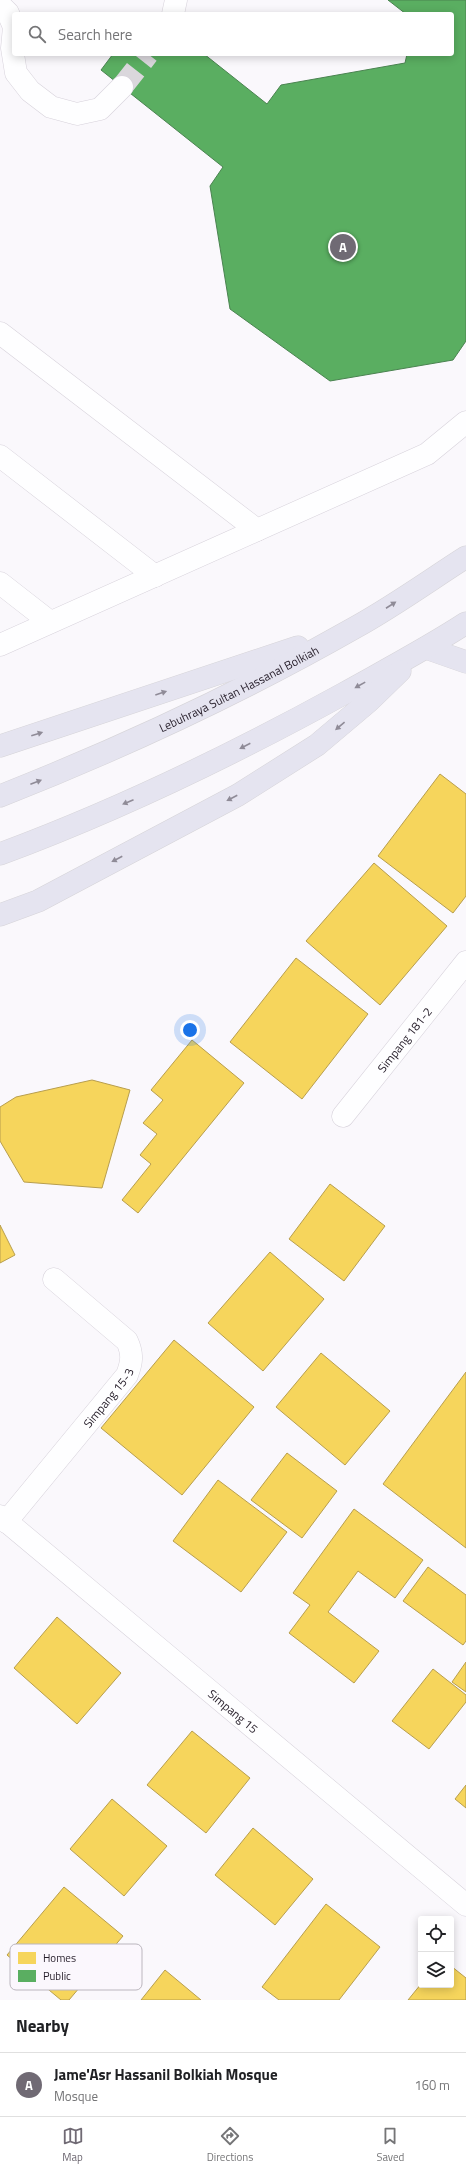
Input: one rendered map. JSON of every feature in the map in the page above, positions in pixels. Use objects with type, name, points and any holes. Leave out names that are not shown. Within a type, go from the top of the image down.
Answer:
[{"type":"highway","name":"Lebuhraya Sultan Hassanal Bolkiah","points":[[0,796],[146,734],[251,684],[358,626],[466,557]]},
{"type":"highway","points":[[0,854],[58,832],[179,780],[289,724],[423,650],[466,623]]},
{"type":"highway","points":[[0,746],[358,626]]},
{"type":"highway","points":[[423,650],[466,662]]},
{"type":"highway","points":[[0,916],[38,901],[231,798],[297,758],[317,745],[368,702],[423,650]]},
{"type":"street","points":[[173,12],[176,0]]},
{"type":"street","points":[[0,5],[8,13],[12,23]]},
{"type":"street","points":[[13,56],[16,73],[30,92],[51,107],[77,114],[100,109],[122,87]]},
{"type":"street","points":[[0,333],[257,530]]},
{"type":"street","points":[[0,644],[427,454],[466,422]]},
{"type":"street","points":[[0,456],[154,576]]},
{"type":"street","points":[[0,583],[50,622]]},
{"type":"street","name":"Simpang 181-2","points":[[343,1116],[466,962]]},
{"type":"street","name":"Simpang 15-3","points":[[3,1519],[126,1375],[131,1363],[132,1352],[127,1341],[54,1279]]},
{"type":"street","name":"Simpang 15","points":[[3,1519],[466,1905]]},
{"type":"building: Homes","points":[[440,774],[466,794],[466,896],[453,913],[378,856]]},
{"type":"building: Homes","points":[[374,863],[447,926],[380,1005],[306,941]]},
{"type":"building: Homes","points":[[296,958],[368,1014],[302,1099],[230,1042]]},
{"type":"building: Homes","points":[[192,1040],[244,1083],[138,1213],[122,1200],[151,1164],[140,1155],[157,1134],[143,1123],[163,1100],[151,1090]]},
{"type":"building: Homes","points":[[92,1080],[130,1090],[102,1188],[24,1182],[0,1141],[0,1107],[16,1097]]},
{"type":"building: Homes","points":[[330,1184],[385,1226],[344,1281],[289,1239]]},
{"type":"building: Homes","points":[[0,1225],[15,1255],[0,1263]]},
{"type":"building: Homes","points":[[270,1252],[324,1299],[263,1371],[208,1323]]},
{"type":"building: Homes","points":[[174,1340],[254,1407],[182,1495],[101,1428]]},
{"type":"building: Homes","points":[[321,1353],[390,1411],[345,1465],[276,1407]]},
{"type":"building: Homes","points":[[466,1372],[466,1548],[383,1484]]},
{"type":"building: Homes","points":[[287,1453],[337,1491],[302,1538],[251,1500]]},
{"type":"building: Homes","points":[[218,1480],[287,1532],[241,1592],[173,1541]]},
{"type":"building: Homes","points":[[354,1509],[423,1560],[395,1598],[358,1571],[328,1612],[379,1651],[354,1683],[289,1633],[310,1605],[293,1593]]},
{"type":"building: Homes","points":[[428,1567],[466,1595],[466,1641],[463,1645],[403,1601]]},
{"type":"building: Homes","points":[[57,1617],[121,1673],[77,1724],[14,1668]]},
{"type":"building: Homes","points":[[466,1662],[466,1692],[452,1682]]},
{"type":"building: Homes","points":[[433,1669],[466,1695],[466,1702],[429,1749],[392,1721]]},
{"type":"building: Homes","points":[[192,1731],[250,1778],[206,1833],[147,1785]]},
{"type":"building: Homes","points":[[466,1785],[466,1808],[455,1799]]},
{"type":"building: Homes","points":[[112,1799],[167,1846],[124,1896],[70,1849]]},
{"type":"building: Homes","points":[[253,1828],[313,1879],[275,1925],[215,1875]]},
{"type":"building: Homes","points":[[64,1887],[123,1936],[116,1944],[16,1944]]},
{"type":"building: Homes","points":[[326,1904],[380,1947],[339,2000],[279,2000],[262,1987]]},
{"type":"building: Homes","points":[[454,1968],[466,1978],[466,2000],[408,2000],[418,1988],[454,1988]]},
{"type":"building: Homes","points":[[165,1970],[201,2000],[141,2000]]},
{"type":"building: Homes","points":[[49,1990],[77,1990],[69,2000],[61,2000]]},
{"type":"building: Public","points":[[388,0],[466,0],[466,341],[453,360],[330,381],[230,309],[210,186],[223,167],[101,70],[112,56],[207,56],[267,104],[281,85],[405,63],[407,56],[454,56],[454,12],[403,12]]},
{"type":"tunnel","points":[[122,87],[146,56]]},
{"type":"place","name":"Jame'Asr Hassanil Bolkiah Mosque","points":[[343,247]]}]
